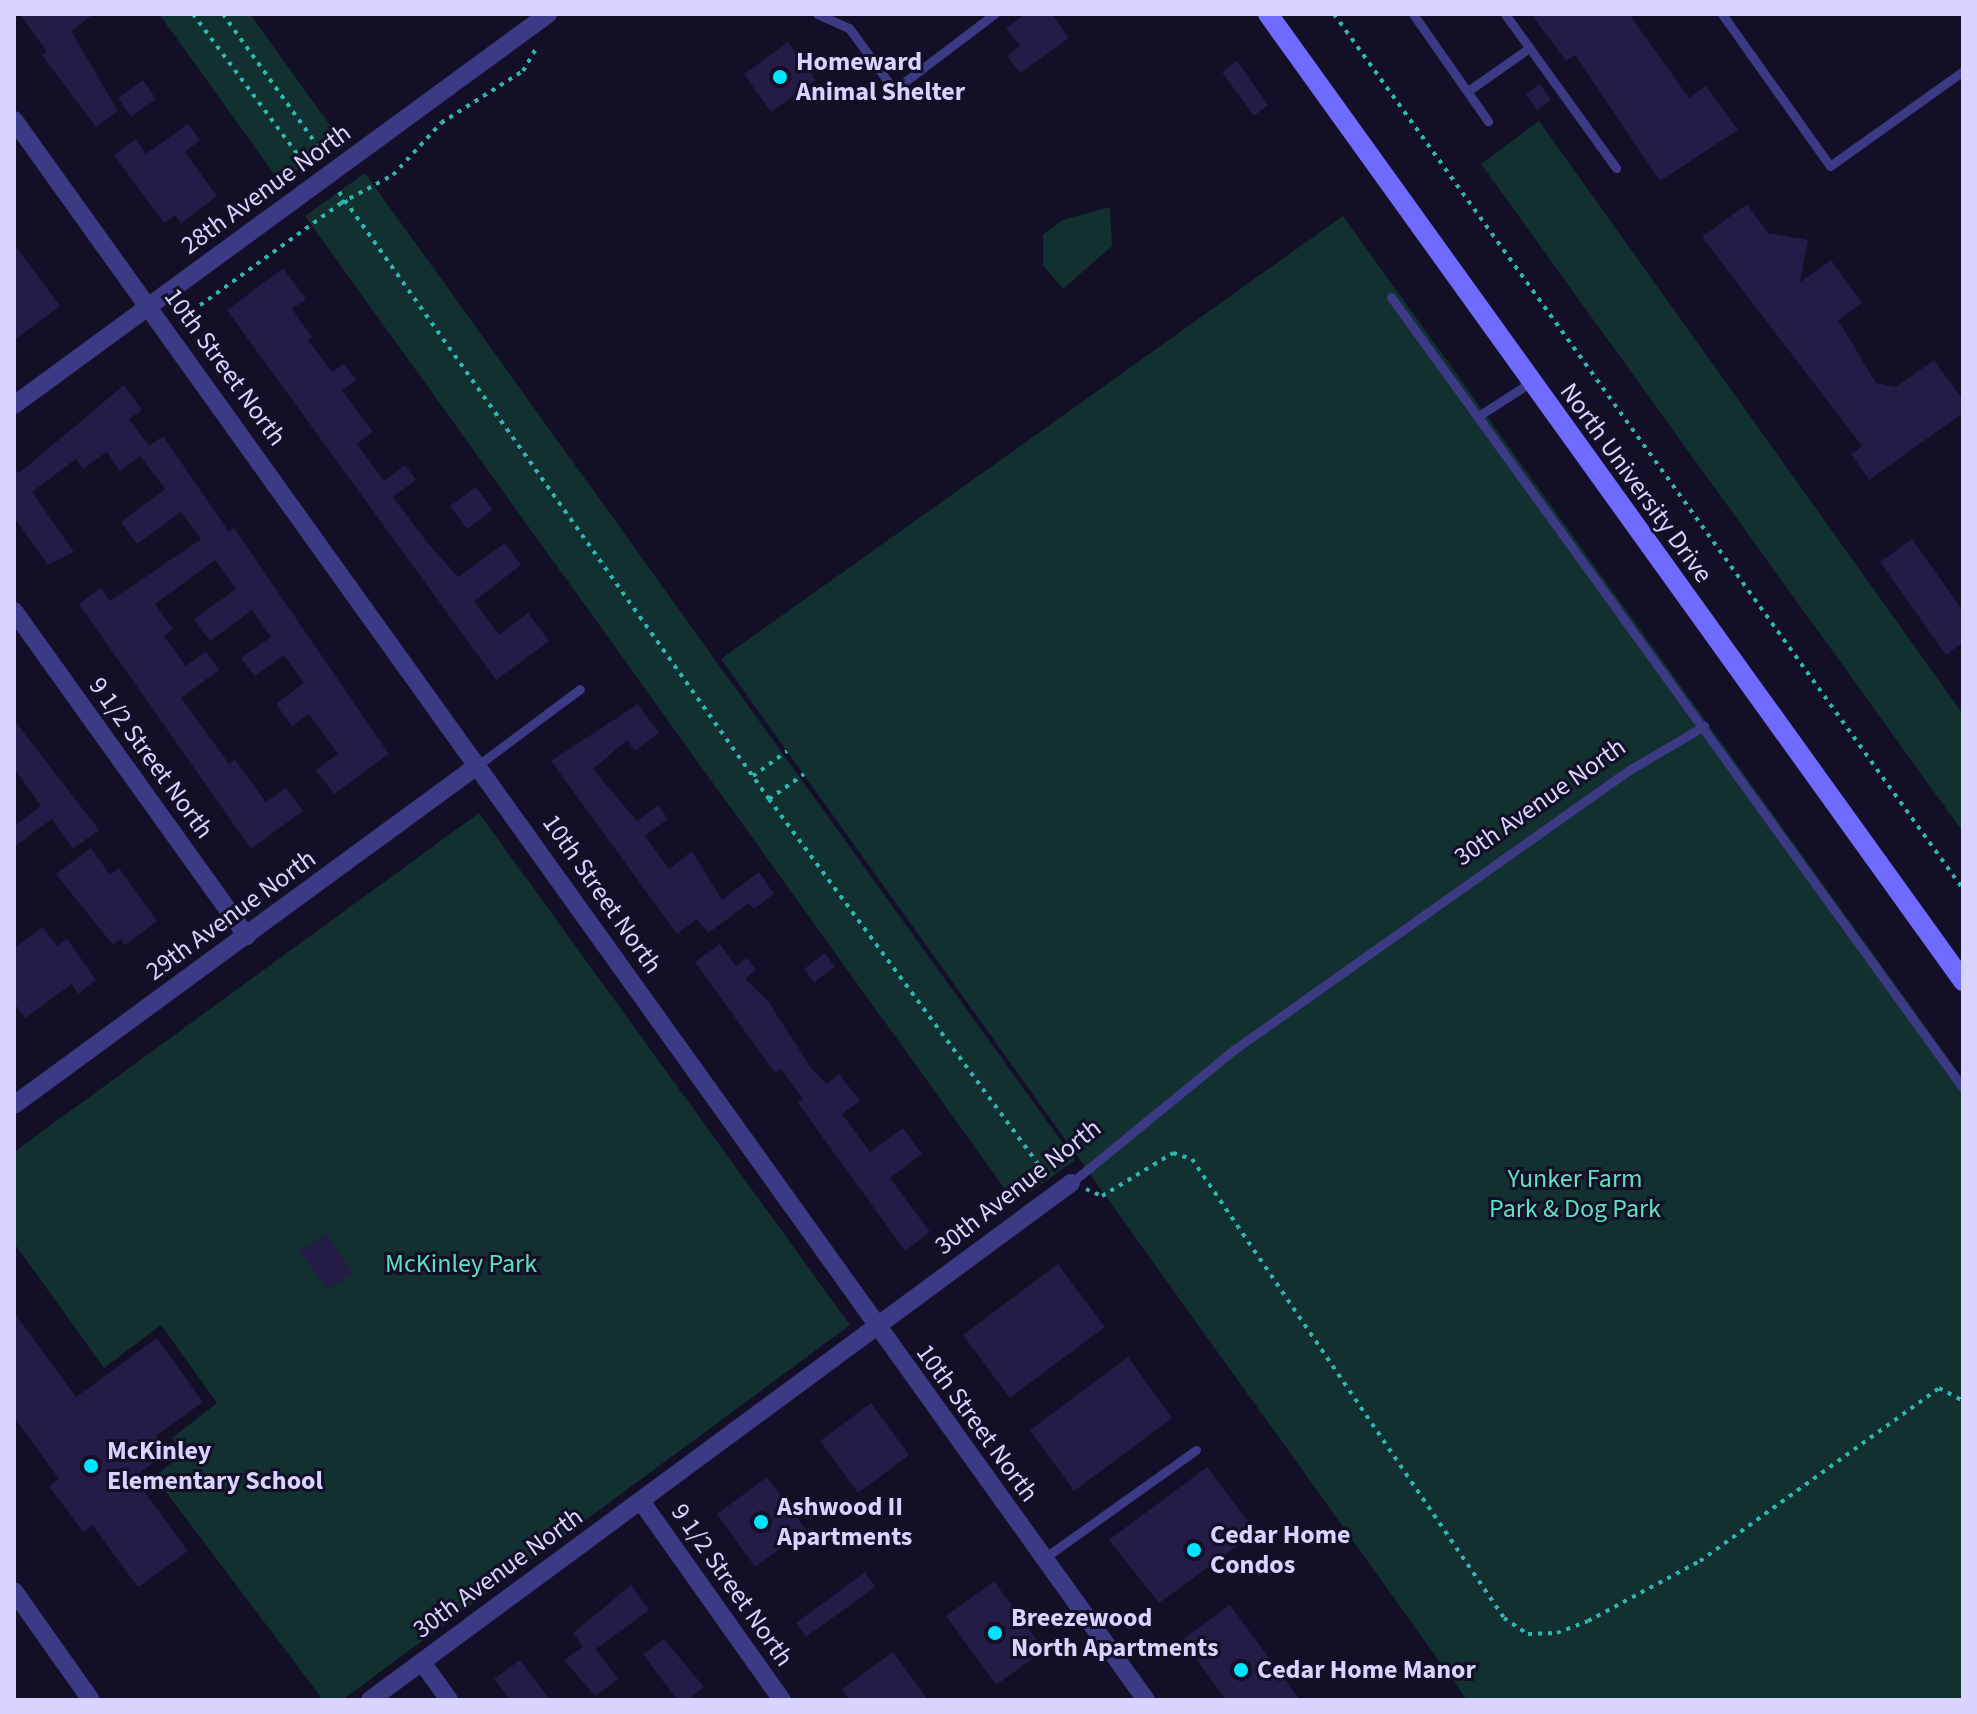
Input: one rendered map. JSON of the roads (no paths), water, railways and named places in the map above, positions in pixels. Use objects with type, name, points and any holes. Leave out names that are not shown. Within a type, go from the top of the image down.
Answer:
[{"type":"main road","name":"North University Drive","points":[[1268,14],[1963,981]]},
{"type":"street","name":"28th Avenue North","points":[[14,405],[548,14]]},
{"type":"street","name":"10th Street North","points":[[14,120],[478,765],[875,1327],[1146,1700]]},
{"type":"street","name":"9 1/2 Street North","points":[[14,611],[247,936]]},
{"type":"street","name":"29th Avenue North","points":[[15,1102],[478,765]]},
{"type":"street","name":"30th Avenue North","points":[[370,1700],[1071,1183]]},
{"type":"street","name":"9 1/2 Street North","points":[[641,1501],[782,1700]]},
{"type":"street","points":[[14,1591],[91,1700]]},
{"type":"street","points":[[422,1662],[449,1700]]},
{"type":"lane","points":[[817,14],[849,28],[894,90],[994,14]]},
{"type":"lane","points":[[1413,14],[1488,121]]},
{"type":"lane","points":[[1505,14],[1616,168]]},
{"type":"lane","points":[[1722,14],[1830,166],[1963,71]]},
{"type":"lane","points":[[1468,91],[1529,48]]},
{"type":"lane","points":[[1391,297],[1480,415],[1963,1088]]},
{"type":"lane","points":[[1480,415],[1531,382]]},
{"type":"lane","points":[[478,765],[580,689]]},
{"type":"lane","name":"30th Avenue North","points":[[1071,1183],[1235,1049],[1631,769],[1704,726]]},
{"type":"lane","points":[[1043,1559],[1196,1450]]},
{"type":"place","name":"Homeward Animal Shelter","points":[[780,77]]},
{"type":"place","name":"McKinley Elementary School","points":[[91,1466]]},
{"type":"place","name":"Ashwood II Apartments","points":[[761,1522]]},
{"type":"place","name":"Cedar Home Condos","points":[[1194,1550]]},
{"type":"place","name":"Breezewood North Apartments","points":[[995,1633]]},
{"type":"place","name":"Cedar Home Manor","points":[[1241,1670]]},
{"type":"park label","name":"Yunker Farm Park & Dog Park","points":[[1575,1194]]},
{"type":"park label","name":"McKinley Park","points":[[461,1264]]}]
